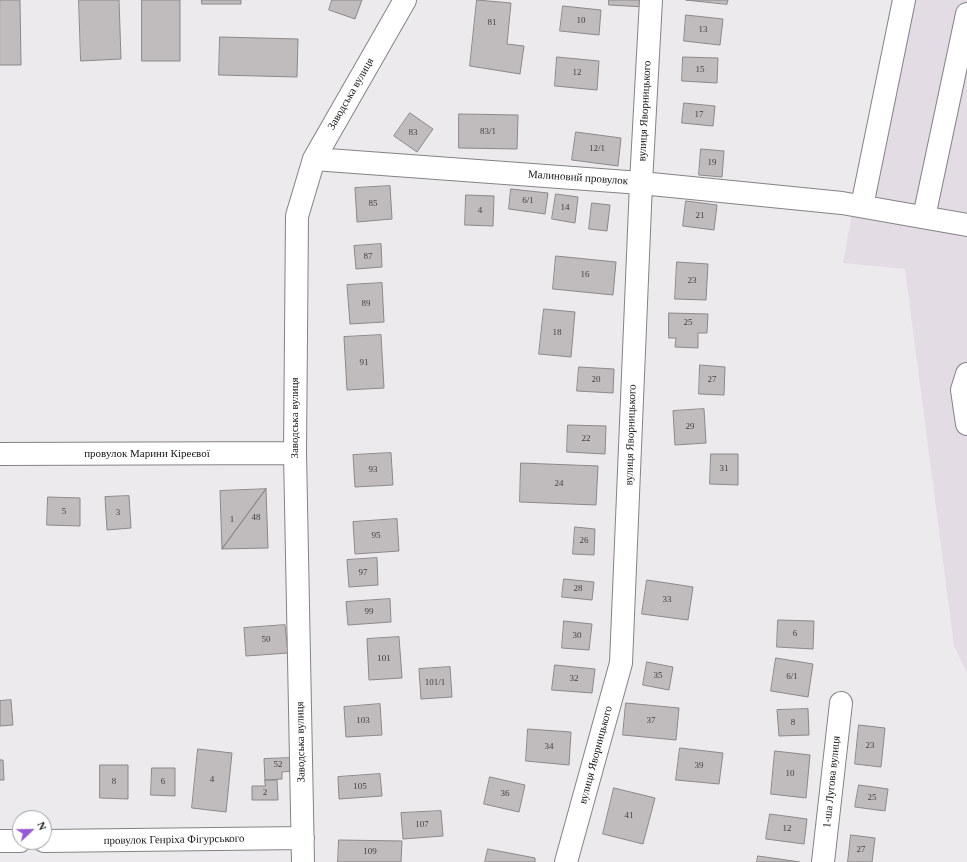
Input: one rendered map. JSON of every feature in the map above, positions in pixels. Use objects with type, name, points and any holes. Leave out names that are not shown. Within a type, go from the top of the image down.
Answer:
[{"type":"street","name":"Заводська вулиця","points":[[303,862],[295,453],[297,216],[314,159],[405,0]]},
{"type":"street","name":"вулиця Яворницького","points":[[566,862],[621,663],[641,183],[651,0]]},
{"type":"street","points":[[852,204],[904,0]]},
{"type":"street","points":[[924,217],[967,14]]},
{"type":"street","name":"Малиновий провулок","points":[[314,159],[641,183],[852,204],[967,225]]},
{"type":"street","points":[[967,374],[962,390],[967,424]]},
{"type":"street","name":"провулок Марини Кіреєвої","points":[[0,454],[295,453]]},
{"type":"street","name":"1-ша Лугова вулиця","points":[[823,862],[841,703]]},
{"type":"street","name":"провулок Генріха Фігурського","points":[[52,841],[303,838]]},
{"type":"street","points":[[0,841],[12,841]]},
{"type":"shaded area","points":[[896,0],[967,0],[967,673],[954,646],[905,269],[843,263]]},
{"type":"building","points":[[0,0],[20,0],[21,65],[0,65]]},
{"type":"building","points":[[79,0],[119,0],[121,59],[81,61]]},
{"type":"building","points":[[142,0],[180,0],[180,61],[142,61]]},
{"type":"building","points":[[202,0],[241,0],[241,4],[202,4]]},
{"type":"building","points":[[332,0],[362,0],[355,19],[329,10]]},
{"type":"building","points":[[477,0],[511,3],[507,44],[524,46],[520,74],[470,66]]},
{"type":"building","points":[[609,0],[645,0],[645,7],[609,5]]},
{"type":"building","points":[[686,0],[728,0],[727,4]]},
{"type":"building","points":[[563,6],[601,10],[599,35],[560,31]]},
{"type":"building","points":[[686,15],[723,19],[720,45],[684,41]]},
{"type":"building","points":[[220,37],[298,39],[297,77],[219,75]]},
{"type":"building","points":[[557,57],[599,61],[597,90],[555,86]]},
{"type":"building","points":[[683,57],[718,58],[717,83],[682,81]]},
{"type":"building","points":[[684,103],[715,106],[713,126],[682,123]]},
{"type":"building","points":[[410,113],[433,129],[417,152],[394,136]]},
{"type":"building","points":[[459,114],[518,115],[517,149],[459,148]]},
{"type":"building","points":[[576,132],[621,138],[618,166],[572,160]]},
{"type":"building","points":[[701,149],[724,151],[722,177],[699,175]]},
{"type":"building","points":[[390,186],[392,219],[357,222],[355,188]]},
{"type":"building","points":[[511,189],[548,193],[545,214],[509,209]]},
{"type":"building","points":[[556,194],[578,197],[575,223],[552,219]]},
{"type":"building","points":[[466,195],[494,196],[493,226],[465,225]]},
{"type":"building","points":[[686,201],[717,205],[714,230],[683,226]]},
{"type":"building","points":[[592,203],[610,205],[607,231],[589,229]]},
{"type":"building","points":[[381,244],[382,267],[356,269],[354,246]]},
{"type":"building","points":[[556,256],[616,262],[613,295],[553,289]]},
{"type":"building","points":[[677,262],[708,264],[706,300],[675,299]]},
{"type":"building","points":[[382,283],[384,322],[350,324],[347,285]]},
{"type":"building","points":[[544,309],[575,312],[571,357],[539,354]]},
{"type":"building","points":[[669,313],[708,314],[707,333],[698,333],[698,348],[675,347],[676,338],[669,338]]},
{"type":"building","points":[[381,335],[384,388],[347,390],[344,337]]},
{"type":"building","points":[[700,365],[725,367],[724,395],[699,394]]},
{"type":"building","points":[[579,367],[614,369],[613,393],[577,391]]},
{"type":"building","points":[[704,409],[706,443],[675,445],[673,411]]},
{"type":"building","points":[[568,425],[606,426],[605,454],[567,452]]},
{"type":"building","points":[[391,453],[393,485],[355,487],[353,455]]},
{"type":"building","points":[[711,454],[738,454],[738,485],[710,484]]},
{"type":"building","points":[[521,463],[598,466],[596,505],[520,502]]},
{"type":"building","points":[[266,489],[268,548],[222,549]]},
{"type":"building","points":[[266,489],[222,549],[220,491]]},
{"type":"building","points":[[129,496],[131,528],[107,530],[105,497]]},
{"type":"building","points":[[48,497],[80,498],[80,526],[47,525]]},
{"type":"building","points":[[397,519],[399,551],[355,554],[353,522]]},
{"type":"building","points":[[575,527],[595,529],[594,555],[573,554]]},
{"type":"building","points":[[377,558],[378,585],[349,587],[347,560]]},
{"type":"building","points":[[564,579],[594,582],[592,600],[562,597]]},
{"type":"building","points":[[647,580],[693,587],[688,620],[642,614]]},
{"type":"building","points":[[390,599],[391,622],[348,625],[346,602]]},
{"type":"building","points":[[778,620],[814,621],[813,649],[777,647]]},
{"type":"building","points":[[564,621],[592,624],[589,650],[562,648]]},
{"type":"building","points":[[285,625],[288,653],[246,656],[244,628]]},
{"type":"building","points":[[399,637],[402,678],[369,680],[367,639]]},
{"type":"building","points":[[776,658],[813,664],[808,697],[771,691]]},
{"type":"building","points":[[647,662],[673,667],[669,690],[643,685]]},
{"type":"building","points":[[555,665],[595,669],[592,693],[552,690]]},
{"type":"building","points":[[450,667],[452,697],[421,699],[419,669]]},
{"type":"building","points":[[11,700],[13,725],[0,726],[0,701]]},
{"type":"building","points":[[626,703],[679,708],[676,740],[623,735]]},
{"type":"building","points":[[380,704],[382,735],[346,737],[344,707]]},
{"type":"building","points":[[808,709],[809,735],[779,736],[777,710]]},
{"type":"building","points":[[859,725],[885,728],[881,767],[855,764]]},
{"type":"building","points":[[528,729],[571,732],[569,765],[526,761]]},
{"type":"building","points":[[680,748],[723,753],[719,784],[676,780]]},
{"type":"building","points":[[198,749],[232,753],[226,812],[192,808]]},
{"type":"building","points":[[775,751],[810,755],[806,798],[771,794]]},
{"type":"building","points":[[291,758],[292,771],[282,772],[282,779],[265,780],[264,759]]},
{"type":"building","points":[[0,760],[3,760],[4,780],[0,780]]},
{"type":"building","points":[[100,765],[128,765],[128,799],[100,798]]},
{"type":"building","points":[[152,768],[175,768],[175,796],[151,795]]},
{"type":"building","points":[[380,774],[382,796],[339,799],[338,777]]},
{"type":"building","points":[[490,777],[525,785],[519,812],[484,804]]},
{"type":"building","points":[[265,780],[277,780],[278,800],[252,800],[252,786],[265,786]]},
{"type":"building","points":[[859,785],[888,789],[885,811],[855,807]]},
{"type":"building","points":[[614,788],[655,798],[643,844],[603,834]]},
{"type":"building","points":[[441,811],[443,836],[403,839],[401,813]]},
{"type":"building","points":[[770,814],[807,819],[804,844],[766,839]]},
{"type":"building","points":[[851,835],[875,838],[872,862],[848,862]]},
{"type":"building","points":[[339,840],[402,841],[401,862],[338,862]]},
{"type":"building","points":[[488,849],[535,858],[535,862],[485,862]]},
{"type":"building","points":[[758,856],[800,862],[757,862]]}]
